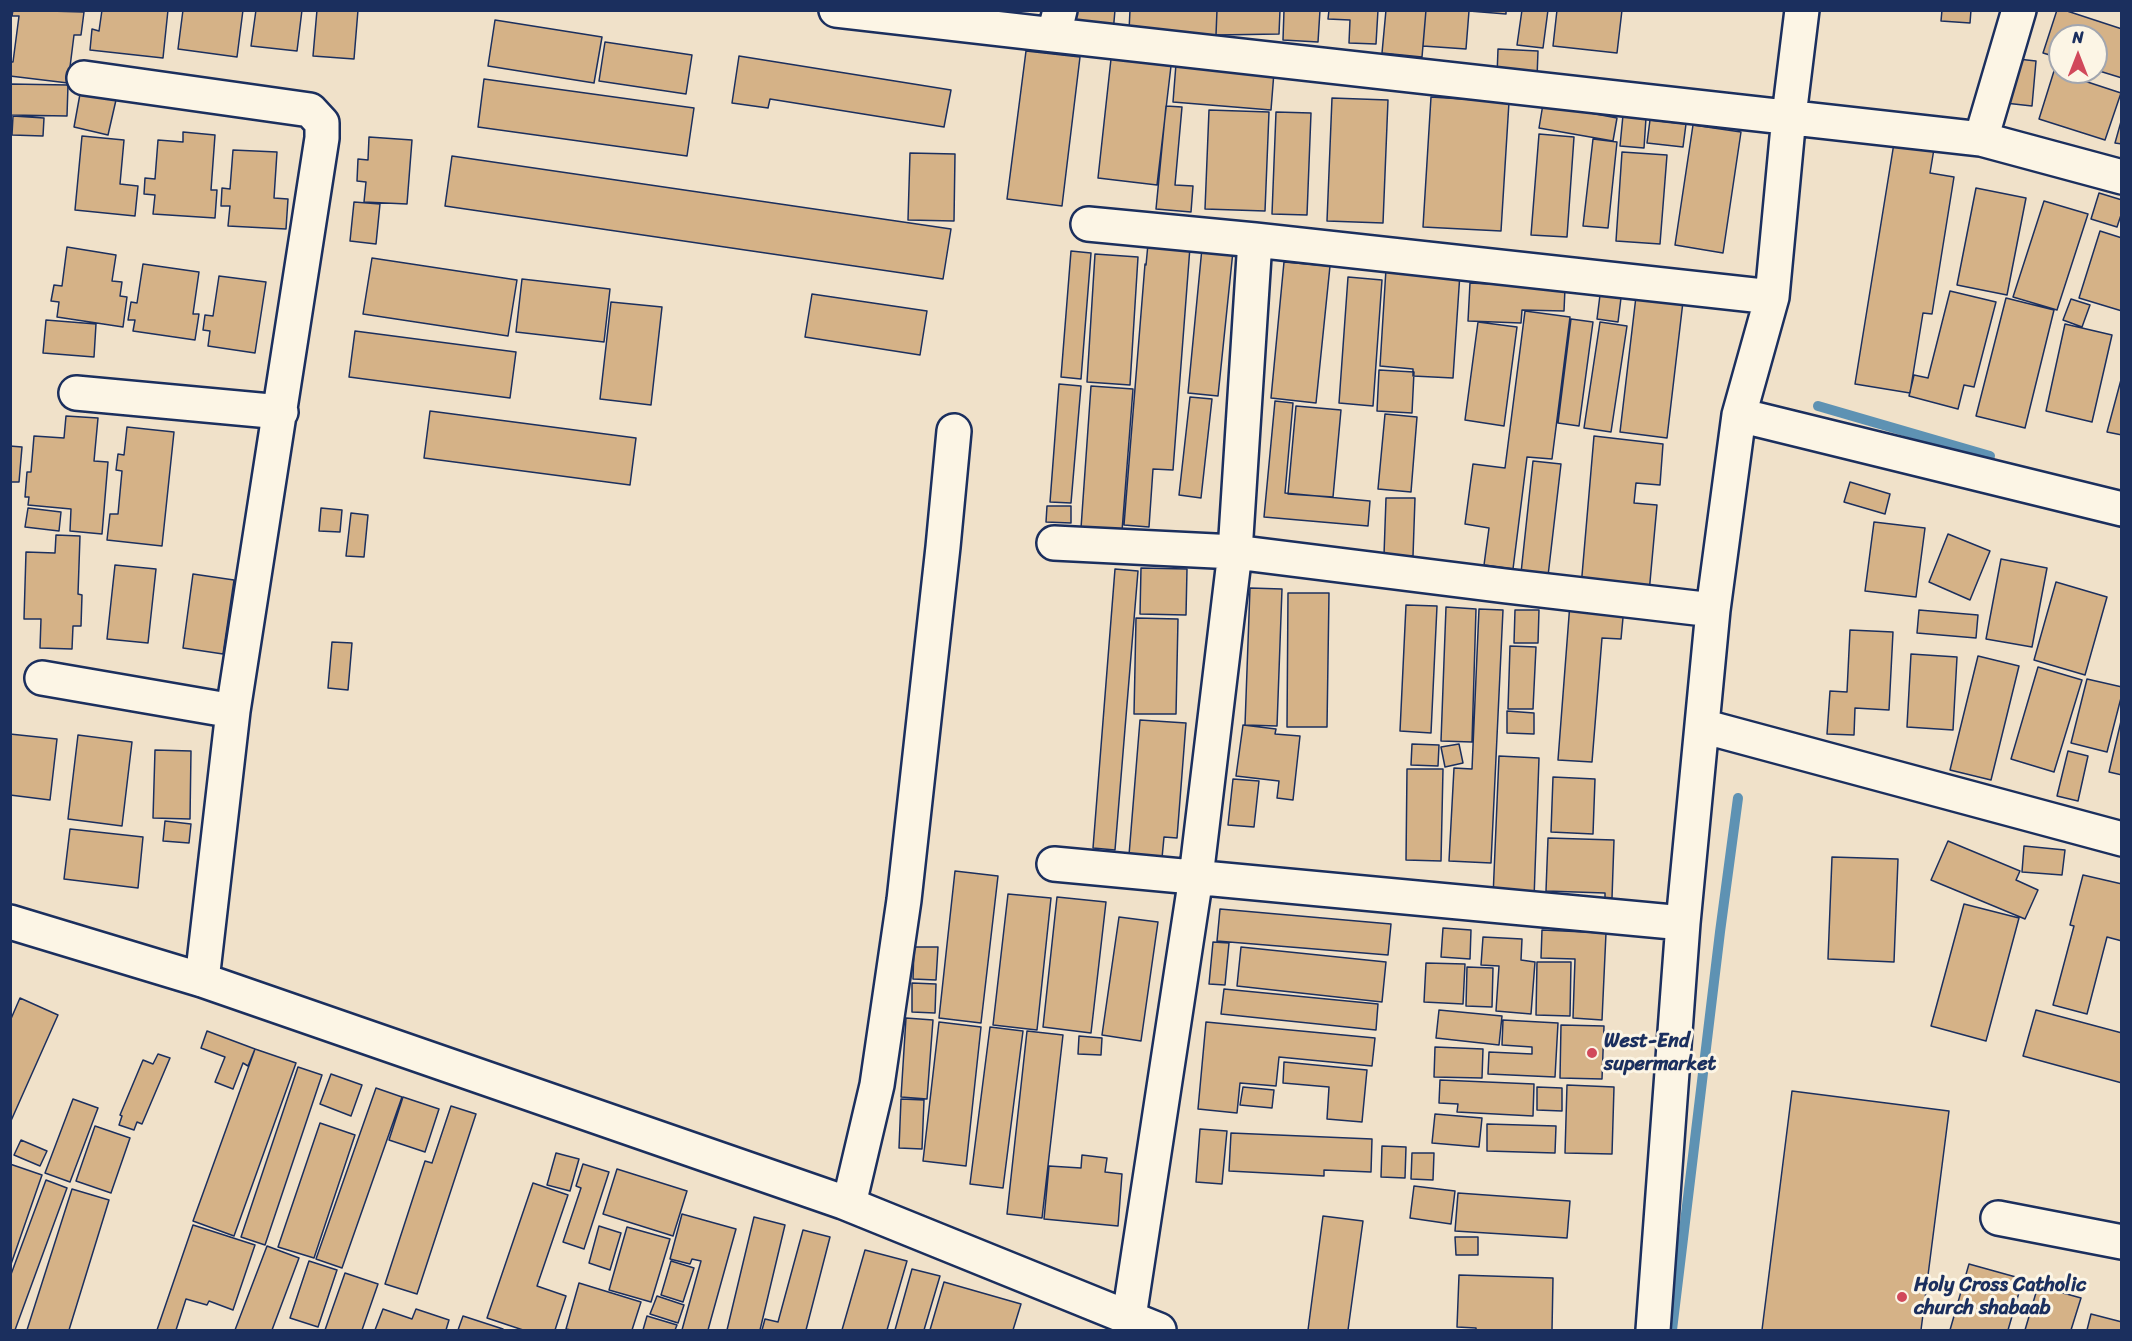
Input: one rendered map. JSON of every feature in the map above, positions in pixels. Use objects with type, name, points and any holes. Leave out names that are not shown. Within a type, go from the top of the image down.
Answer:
[{"type":"street","points":[[836,10],[1057,23],[1981,139],[2121,177]]},
{"type":"street","points":[[1653,1330],[1683,924],[1713,610],[1739,415],[1772,297],[1789,116],[1802,10]]},
{"type":"street","points":[[1981,139],[2019,10]]},
{"type":"street","points":[[84,78],[310,110],[322,123],[322,138],[281,412],[233,711],[202,980]]},
{"type":"street","points":[[1088,224],[1255,240],[1772,297]]},
{"type":"street","points":[[1129,1317],[1196,877],[1234,552],[1255,240]]},
{"type":"street","points":[[76,393],[281,412]]},
{"type":"street","points":[[1739,415],[2121,509]]},
{"type":"street","points":[[849,1204],[878,1085],[904,900],[954,431]]},
{"type":"street","points":[[1054,543],[1234,552],[1713,610]]},
{"type":"street","points":[[42,678],[233,711]]},
{"type":"street","points":[[1702,726],[2121,839]]},
{"type":"street","points":[[1054,864],[1683,924]]},
{"type":"street","points":[[10,922],[202,980],[849,1204],[1159,1330]]},
{"type":"street","points":[[1998,1218],[2121,1242]]},
{"type":"building","points":[[13,10],[84,12],[81,35],[74,35],[68,83],[10,76],[10,62],[13,62],[19,16],[12,16]]},
{"type":"building","points":[[102,10],[168,10],[163,58],[90,50],[92,29],[99,31]]},
{"type":"building","points":[[183,10],[243,10],[237,57],[178,49]]},
{"type":"building","points":[[256,10],[302,10],[297,51],[251,46]]},
{"type":"building","points":[[317,10],[358,10],[354,59],[313,56]]},
{"type":"building","points":[[1065,10],[1115,10],[1113,33],[1064,28]]},
{"type":"building","points":[[1130,10],[1217,10],[1216,35],[1129,31]]},
{"type":"building","points":[[1217,10],[1280,10],[1279,34],[1216,35]]},
{"type":"building","points":[[1284,10],[1320,10],[1318,42],[1283,40]]},
{"type":"building","points":[[1329,10],[1378,10],[1376,44],[1349,43],[1350,20],[1328,19]]},
{"type":"building","points":[[1386,10],[1426,10],[1422,57],[1382,53]]},
{"type":"building","points":[[1426,10],[1506,10],[1506,14],[1469,11],[1466,49],[1423,46]]},
{"type":"building","points":[[1522,10],[1548,10],[1543,48],[1517,45]]},
{"type":"building","points":[[1557,10],[1622,10],[1617,53],[1553,46]]},
{"type":"building","points":[[1942,10],[1971,10],[1970,23],[1941,21]]},
{"type":"building","points":[[2057,10],[2064,10],[2107,24],[2052,24]]},
{"type":"building","points":[[495,20],[602,37],[594,83],[488,66]]},
{"type":"building","points":[[2108,24],[2122,29],[2122,78],[2108,74]]},
{"type":"building","points":[[2048,38],[2048,54],[2043,53]]},
{"type":"building","points":[[605,42],[692,55],[686,94],[599,81]]},
{"type":"building","points":[[1498,49],[1538,51],[1537,78],[1497,76]]},
{"type":"building","points":[[1026,51],[1080,57],[1062,206],[1007,199]]},
{"type":"building","points":[[739,56],[951,90],[944,127],[770,99],[768,108],[732,103]]},
{"type":"building","points":[[2009,58],[2036,61],[2032,106],[2005,103]]},
{"type":"building","points":[[1111,59],[1171,66],[1157,185],[1098,178]]},
{"type":"building","points":[[1176,64],[1274,72],[1271,110],[1173,102]]},
{"type":"building","points":[[484,79],[694,108],[687,156],[478,127]]},
{"type":"building","points":[[10,84],[68,85],[67,116],[10,115]]},
{"type":"building","points":[[2050,84],[2094,84],[2121,93],[2105,140],[2039,119]]},
{"type":"building","points":[[80,94],[116,100],[108,135],[74,127]]},
{"type":"building","points":[[1431,97],[1509,102],[1501,231],[1423,227]]},
{"type":"building","points":[[1332,98],[1388,100],[1383,223],[1327,221]]},
{"type":"building","points":[[1543,104],[1617,118],[1613,141],[1539,128]]},
{"type":"building","points":[[1166,106],[1182,107],[1175,185],[1193,186],[1191,212],[1156,209]]},
{"type":"building","points":[[1209,110],[1269,112],[1265,211],[1205,209]]},
{"type":"building","points":[[1276,112],[1311,113],[1307,215],[1272,214]]},
{"type":"building","points":[[1623,115],[1646,118],[1644,148],[1620,146]]},
{"type":"building","points":[[13,116],[44,118],[43,136],[12,135]]},
{"type":"building","points":[[2122,118],[2122,144],[2115,143]]},
{"type":"building","points":[[1650,120],[1686,124],[1683,147],[1647,143]]},
{"type":"building","points":[[1693,125],[1741,132],[1723,253],[1675,245]]},
{"type":"building","points":[[183,132],[215,135],[211,190],[217,190],[215,218],[153,214],[155,195],[144,194],[145,178],[155,179],[158,140],[183,142]]},
{"type":"building","points":[[1539,134],[1574,137],[1567,237],[1531,235]]},
{"type":"building","points":[[82,136],[124,140],[120,184],[138,186],[135,216],[75,210]]},
{"type":"building","points":[[369,137],[412,140],[407,204],[364,202],[366,182],[357,181],[358,159],[368,160]]},
{"type":"building","points":[[1593,139],[1617,142],[1608,228],[1583,226]]},
{"type":"building","points":[[1894,143],[1934,149],[1930,173],[1954,177],[1932,314],[1923,313],[1910,393],[1855,384]]},
{"type":"building","points":[[233,150],[277,152],[274,198],[288,199],[286,229],[228,226],[230,206],[221,206],[222,188],[230,189]]},
{"type":"building","points":[[1622,152],[1667,155],[1660,244],[1616,241]]},
{"type":"building","points":[[910,153],[955,154],[954,221],[908,220]]},
{"type":"building","points":[[452,156],[951,229],[943,279],[445,206]]},
{"type":"building","points":[[1976,188],[2026,198],[2007,295],[1957,285]]},
{"type":"building","points":[[2099,193],[2122,200],[2122,212],[2117,227],[2091,219]]},
{"type":"building","points":[[2044,201],[2088,214],[2057,310],[2013,297]]},
{"type":"building","points":[[354,202],[380,204],[376,244],[350,241]]},
{"type":"building","points":[[2100,231],[2122,238],[2122,311],[2079,298]]},
{"type":"building","points":[[1148,244],[1190,247],[1173,470],[1153,469],[1149,527],[1124,525]]},
{"type":"building","points":[[67,247],[116,255],[112,281],[122,282],[120,296],[127,297],[123,327],[57,317],[59,302],[51,301],[54,285],[62,286]]},
{"type":"building","points":[[1202,248],[1233,251],[1218,396],[1188,393]]},
{"type":"building","points":[[1071,251],[1091,253],[1081,379],[1061,377]]},
{"type":"building","points":[[1095,254],[1138,257],[1130,385],[1087,382]]},
{"type":"building","points":[[372,258],[517,280],[508,336],[363,314]]},
{"type":"building","points":[[1284,262],[1330,266],[1316,403],[1271,398]]},
{"type":"building","points":[[143,264],[199,272],[193,314],[199,314],[195,340],[133,331],[135,320],[128,320],[131,302],[137,303]]},
{"type":"building","points":[[1386,269],[1460,273],[1453,378],[1413,376],[1413,369],[1380,366]]},
{"type":"building","points":[[219,276],[266,282],[255,353],[208,346],[210,331],[203,330],[205,315],[213,316]]},
{"type":"building","points":[[1348,277],[1382,280],[1373,406],[1339,403]]},
{"type":"building","points":[[522,279],[610,289],[604,342],[516,332]]},
{"type":"building","points":[[1470,283],[1565,288],[1564,311],[1522,310],[1521,323],[1468,321]]},
{"type":"building","points":[[1601,287],[1622,290],[1618,322],[1597,319]]},
{"type":"building","points":[[1637,288],[1684,293],[1667,438],[1620,432]]},
{"type":"building","points":[[1950,291],[1996,302],[1974,387],[1964,385],[1958,409],[1909,396],[1914,375],[1928,378]]},
{"type":"building","points":[[812,294],[927,311],[920,355],[805,337]]},
{"type":"building","points":[[2006,298],[2054,310],[2025,428],[1976,416]]},
{"type":"building","points":[[2071,299],[2090,305],[2082,327],[2063,320]]},
{"type":"building","points":[[611,302],[662,307],[651,405],[600,399]]},
{"type":"building","points":[[1525,311],[1570,317],[1552,459],[1527,457],[1513,569],[1484,565],[1489,528],[1465,524],[1473,464],[1505,468]]},
{"type":"building","points":[[1571,319],[1593,322],[1579,426],[1558,423]]},
{"type":"building","points":[[46,320],[96,324],[94,357],[43,353]]},
{"type":"building","points":[[1478,322],[1517,327],[1504,426],[1465,420]]},
{"type":"building","points":[[1600,322],[1627,326],[1611,432],[1584,428]]},
{"type":"building","points":[[2065,324],[2112,335],[2092,422],[2046,411]]},
{"type":"building","points":[[355,331],[516,352],[510,398],[349,377]]},
{"type":"building","points":[[1379,370],[1414,372],[1412,413],[1377,411]]},
{"type":"building","points":[[2122,376],[2122,435],[2107,432]]},
{"type":"building","points":[[1059,384],[1081,386],[1071,503],[1050,502]]},
{"type":"building","points":[[1091,386],[1133,389],[1122,531],[1081,528]]},
{"type":"building","points":[[1190,397],[1212,399],[1201,498],[1179,495]]},
{"type":"building","points":[[1275,401],[1293,403],[1285,493],[1370,501],[1368,526],[1264,517]]},
{"type":"building","points":[[1296,406],[1341,410],[1333,497],[1288,494]]},
{"type":"building","points":[[430,411],[636,438],[630,485],[424,458]]},
{"type":"building","points":[[1385,414],[1417,417],[1411,492],[1378,489]]},
{"type":"building","points":[[66,416],[98,418],[94,461],[108,462],[102,534],[70,531],[71,509],[28,505],[29,497],[25,497],[27,472],[31,472],[34,436],[64,438]]},
{"type":"building","points":[[127,427],[174,432],[162,546],[107,540],[110,514],[118,514],[122,471],[116,470],[118,454],[124,455]]},
{"type":"building","points":[[1594,436],[1663,444],[1660,485],[1636,483],[1634,503],[1657,505],[1649,593],[1581,587]]},
{"type":"building","points":[[10,446],[22,447],[19,482],[10,482]]},
{"type":"building","points":[[1533,461],[1561,464],[1548,576],[1521,573]]},
{"type":"building","points":[[1850,482],[1890,494],[1885,514],[1844,502]]},
{"type":"building","points":[[1386,498],[1415,498],[1413,556],[1384,555]]},
{"type":"building","points":[[1047,506],[1071,506],[1071,523],[1046,522]]},
{"type":"building","points":[[28,508],[61,512],[59,531],[25,527]]},
{"type":"building","points":[[321,508],[342,510],[340,532],[319,531]]},
{"type":"building","points":[[351,513],[368,515],[364,557],[346,556]]},
{"type":"building","points":[[1874,522],[1925,528],[1916,597],[1865,591]]},
{"type":"building","points":[[1948,534],[1990,551],[1970,600],[1929,582]]},
{"type":"building","points":[[56,535],[80,536],[78,594],[82,595],[81,626],[73,626],[72,649],[40,648],[41,619],[24,619],[26,552],[55,553]]},
{"type":"building","points":[[2001,559],[2047,568],[2032,647],[1986,639]]},
{"type":"building","points":[[115,565],[156,569],[148,643],[107,639]]},
{"type":"building","points":[[1141,568],[1187,569],[1186,615],[1140,614]]},
{"type":"building","points":[[1115,569],[1138,571],[1115,850],[1093,848]]},
{"type":"building","points":[[193,574],[234,580],[223,654],[183,648]]},
{"type":"building","points":[[2056,582],[2107,597],[2085,675],[2034,660]]},
{"type":"building","points":[[1250,588],[1282,589],[1277,726],[1245,725]]},
{"type":"building","points":[[1288,593],[1329,593],[1327,727],[1287,727]]},
{"type":"building","points":[[1570,603],[1624,607],[1621,639],[1602,638],[1592,762],[1558,760]]},
{"type":"building","points":[[1406,605],[1437,606],[1431,733],[1400,731]]},
{"type":"building","points":[[1446,607],[1476,609],[1472,742],[1441,741]]},
{"type":"building","points":[[1479,609],[1503,610],[1491,863],[1449,861],[1454,768],[1472,769]]},
{"type":"building","points":[[1515,610],[1539,610],[1538,643],[1514,643]]},
{"type":"building","points":[[1919,610],[1978,615],[1976,638],[1917,633]]},
{"type":"building","points":[[1136,618],[1178,619],[1176,714],[1134,714]]},
{"type":"building","points":[[1850,630],[1893,632],[1889,710],[1855,708],[1854,735],[1827,734],[1830,691],[1847,692]]},
{"type":"building","points":[[332,642],[352,643],[348,690],[328,688]]},
{"type":"building","points":[[1510,646],[1536,647],[1533,709],[1508,709]]},
{"type":"building","points":[[1911,654],[1957,657],[1953,730],[1907,727]]},
{"type":"building","points":[[1978,656],[2019,666],[1991,780],[1950,770]]},
{"type":"building","points":[[2038,667],[2082,680],[2054,772],[2011,759]]},
{"type":"building","points":[[2087,679],[2122,687],[2107,752],[2071,743]]},
{"type":"building","points":[[1507,711],[1534,713],[1534,734],[1507,733]]},
{"type":"building","points":[[2122,717],[2122,775],[2109,772]]},
{"type":"building","points":[[1140,720],[1186,723],[1177,838],[1164,837],[1162,858],[1129,855]]},
{"type":"building","points":[[1243,725],[1276,729],[1275,734],[1300,736],[1293,800],[1277,798],[1279,781],[1236,776]]},
{"type":"building","points":[[10,734],[57,739],[50,800],[10,795]]},
{"type":"building","points":[[78,735],[132,742],[122,826],[68,819]]},
{"type":"building","points":[[1412,744],[1439,745],[1438,766],[1411,765]]},
{"type":"building","points":[[1459,744],[1463,763],[1445,767],[1441,747]]},
{"type":"building","points":[[155,750],[191,751],[190,819],[153,818]]},
{"type":"building","points":[[2068,751],[2088,756],[2078,801],[2057,796]]},
{"type":"building","points":[[1499,756],[1539,758],[1534,899],[1493,897]]},
{"type":"building","points":[[1407,769],[1443,769],[1441,861],[1406,860]]},
{"type":"building","points":[[1553,777],[1595,779],[1593,834],[1551,832]]},
{"type":"building","points":[[1233,779],[1259,781],[1254,827],[1228,825]]},
{"type":"building","points":[[165,821],[191,824],[189,843],[163,841]]},
{"type":"building","points":[[70,829],[143,837],[138,888],[64,879]]},
{"type":"building","points":[[1548,838],[1614,840],[1612,898],[1605,898],[1605,893],[1546,891]]},
{"type":"building","points":[[1948,841],[2020,871],[2016,880],[2038,890],[2025,919],[1931,880]]},
{"type":"building","points":[[2024,846],[2065,850],[2062,875],[2022,872]]},
{"type":"building","points":[[1832,857],[1898,859],[1894,962],[1828,959]]},
{"type":"building","points":[[955,871],[998,876],[981,1023],[939,1018]]},
{"type":"building","points":[[2083,875],[2122,884],[2122,941],[2107,937],[2087,1014],[2053,1005],[2074,926],[2070,925]]},
{"type":"building","points":[[1008,894],[1051,898],[1037,1030],[993,1025]]},
{"type":"building","points":[[1057,897],[1106,902],[1091,1033],[1043,1027]]},
{"type":"building","points":[[1964,904],[2019,918],[1986,1041],[1931,1026]]},
{"type":"building","points":[[1220,909],[1391,924],[1388,955],[1217,941]]},
{"type":"building","points":[[1119,917],[1158,922],[1141,1041],[1102,1035]]},
{"type":"building","points":[[1443,928],[1471,930],[1470,959],[1441,957]]},
{"type":"building","points":[[1542,930],[1606,933],[1602,1020],[1573,1018],[1575,959],[1541,958]]},
{"type":"building","points":[[1483,937],[1522,939],[1521,960],[1535,962],[1531,1014],[1496,1011],[1499,966],[1481,965]]},
{"type":"building","points":[[1213,942],[1229,943],[1225,985],[1209,984]]},
{"type":"building","points":[[914,947],[938,947],[936,980],[913,979]]},
{"type":"building","points":[[1241,947],[1386,962],[1382,1002],[1237,986]]},
{"type":"building","points":[[1537,962],[1571,962],[1570,1016],[1536,1015]]},
{"type":"building","points":[[1426,963],[1465,964],[1463,1004],[1424,1002]]},
{"type":"building","points":[[1467,967],[1493,968],[1492,1007],[1466,1006]]},
{"type":"building","points":[[912,983],[936,984],[935,1013],[912,1012]]},
{"type":"building","points":[[1224,989],[1378,1004],[1376,1030],[1221,1014]]},
{"type":"building","points":[[20,998],[58,1015],[10,1123],[10,1021]]},
{"type":"building","points":[[1439,1010],[1502,1016],[1499,1045],[1436,1038]]},
{"type":"building","points":[[2036,1010],[2122,1033],[2122,1083],[2023,1056]]},
{"type":"building","points":[[906,1018],[933,1020],[927,1099],[901,1097]]},
{"type":"building","points":[[1503,1020],[1558,1023],[1555,1077],[1488,1074],[1489,1052],[1532,1054],[1532,1047],[1502,1045]]},
{"type":"building","points":[[939,1022],[981,1027],[966,1166],[923,1161]]},
{"type":"building","points":[[1206,1022],[1375,1038],[1372,1066],[1279,1057],[1276,1086],[1240,1083],[1237,1113],[1198,1109]]},
{"type":"building","points":[[1561,1025],[1604,1026],[1602,1079],[1560,1078]]},
{"type":"building","points":[[990,1027],[1023,1031],[1003,1188],[970,1184]]},
{"type":"building","points":[[207,1031],[255,1049],[248,1066],[243,1063],[233,1089],[215,1082],[225,1057],[201,1048]]},
{"type":"building","points":[[1027,1031],[1063,1035],[1042,1218],[1007,1214]]},
{"type":"building","points":[[1079,1036],[1102,1038],[1101,1055],[1078,1054]]},
{"type":"building","points":[[1435,1047],[1483,1049],[1482,1078],[1434,1077]]},
{"type":"building","points":[[255,1049],[296,1063],[234,1236],[193,1221]]},
{"type":"building","points":[[158,1054],[170,1058],[142,1124],[137,1122],[134,1130],[119,1125],[122,1116],[120,1115],[143,1060],[153,1064]]},
{"type":"building","points":[[1284,1062],[1367,1070],[1362,1122],[1327,1119],[1329,1087],[1283,1083]]},
{"type":"building","points":[[298,1067],[322,1075],[265,1245],[241,1237]]},
{"type":"building","points":[[331,1074],[362,1085],[351,1116],[320,1104]]},
{"type":"building","points":[[1440,1080],[1534,1084],[1533,1116],[1457,1112],[1458,1104],[1439,1103]]},
{"type":"building","points":[[1567,1085],[1614,1087],[1612,1154],[1565,1153]]},
{"type":"building","points":[[1243,1087],[1274,1090],[1272,1108],[1240,1105]]},
{"type":"building","points":[[1537,1087],[1562,1088],[1562,1111],[1537,1110]]},
{"type":"building","points":[[376,1088],[402,1097],[342,1268],[316,1259]]},
{"type":"building","points":[[1792,1091],[1949,1111],[1921,1330],[1762,1330]]},
{"type":"building","points":[[403,1097],[439,1109],[425,1152],[389,1140]]},
{"type":"building","points":[[73,1099],[98,1108],[70,1182],[45,1173]]},
{"type":"building","points":[[901,1099],[924,1100],[922,1149],[899,1148]]},
{"type":"building","points":[[451,1106],[476,1114],[417,1294],[385,1284],[425,1161],[432,1163]]},
{"type":"building","points":[[1435,1114],[1482,1118],[1479,1147],[1432,1143]]},
{"type":"building","points":[[320,1123],[355,1135],[314,1258],[278,1247]]},
{"type":"building","points":[[1487,1124],[1556,1126],[1555,1153],[1487,1151]]},
{"type":"building","points":[[95,1126],[130,1138],[111,1193],[76,1181]]},
{"type":"building","points":[[1200,1129],[1227,1131],[1222,1184],[1196,1182]]},
{"type":"building","points":[[1231,1133],[1372,1139],[1371,1172],[1324,1170],[1324,1176],[1229,1171]]},
{"type":"building","points":[[21,1140],[47,1151],[40,1166],[14,1155]]},
{"type":"building","points":[[1382,1146],[1406,1147],[1405,1178],[1381,1177]]},
{"type":"building","points":[[556,1153],[579,1159],[570,1191],[547,1185]]},
{"type":"building","points":[[1412,1153],[1434,1153],[1433,1180],[1411,1179]]},
{"type":"building","points":[[1082,1155],[1107,1158],[1105,1172],[1122,1174],[1118,1226],[1044,1219],[1049,1166],[1081,1168]]},
{"type":"building","points":[[10,1164],[42,1175],[10,1267]]},
{"type":"building","points":[[583,1164],[609,1172],[584,1249],[563,1242],[581,1188],[576,1186]]},
{"type":"building","points":[[617,1169],[687,1191],[673,1236],[603,1214]]},
{"type":"building","points":[[46,1180],[67,1188],[15,1330],[10,1330],[10,1277]]},
{"type":"building","points":[[533,1183],[568,1195],[537,1286],[566,1296],[555,1330],[523,1330],[487,1318]]},
{"type":"building","points":[[1414,1186],[1455,1191],[1451,1224],[1410,1218]]},
{"type":"building","points":[[72,1189],[109,1200],[69,1330],[27,1330]]},
{"type":"building","points":[[1458,1193],[1570,1201],[1567,1238],[1455,1231]]},
{"type":"building","points":[[682,1214],[736,1229],[708,1330],[682,1330],[701,1261],[692,1259],[690,1264],[670,1259]]},
{"type":"building","points":[[1323,1216],[1363,1221],[1348,1330],[1308,1330]]},
{"type":"building","points":[[754,1217],[785,1225],[760,1330],[727,1330]]},
{"type":"building","points":[[193,1225],[255,1245],[233,1310],[209,1301],[207,1305],[186,1299],[176,1330],[157,1330]]},
{"type":"building","points":[[599,1226],[621,1233],[610,1270],[589,1263]]},
{"type":"building","points":[[627,1227],[670,1239],[651,1302],[609,1290]]},
{"type":"building","points":[[803,1230],[830,1237],[806,1330],[762,1330],[765,1319],[778,1322]]},
{"type":"building","points":[[1455,1237],[1478,1237],[1478,1255],[1456,1255]]},
{"type":"building","points":[[267,1246],[299,1258],[272,1330],[235,1330]]},
{"type":"building","points":[[865,1250],[907,1261],[887,1330],[842,1330]]},
{"type":"building","points":[[309,1261],[337,1270],[318,1327],[290,1318]]},
{"type":"building","points":[[671,1261],[694,1268],[683,1302],[661,1295]]},
{"type":"building","points":[[1969,1264],[2023,1279],[2008,1330],[1950,1330]]},
{"type":"building","points":[[912,1269],[940,1276],[924,1330],[895,1330]]},
{"type":"building","points":[[345,1273],[378,1284],[362,1330],[325,1330]]},
{"type":"building","points":[[1459,1275],[1553,1278],[1552,1330],[1476,1330],[1476,1328],[1457,1327]]},
{"type":"building","points":[[944,1282],[1021,1304],[1013,1330],[930,1330]]},
{"type":"building","points":[[579,1283],[641,1302],[632,1330],[566,1329]]},
{"type":"building","points":[[2038,1286],[2081,1298],[2071,1330],[2025,1330]]},
{"type":"building","points":[[657,1296],[684,1305],[678,1323],[650,1314]]},
{"type":"building","points":[[383,1309],[412,1319],[416,1309],[449,1320],[446,1330],[375,1330]]},
{"type":"building","points":[[2091,1314],[2122,1322],[2122,1330],[2087,1330]]},
{"type":"building","points":[[463,1316],[503,1329],[503,1330],[458,1330]]},
{"type":"building","points":[[647,1316],[677,1325],[675,1330],[643,1330]]},
{"type":"waterway","points":[[1818,406],[1990,456]]},
{"type":"waterway","points":[[1672,1330],[1738,798]]},
{"type":"place","name":"West-End supermarket","points":[[1592,1053]]},
{"type":"place","name":"Holy Cross Catholic church shabaab","points":[[1902,1297]]}]
